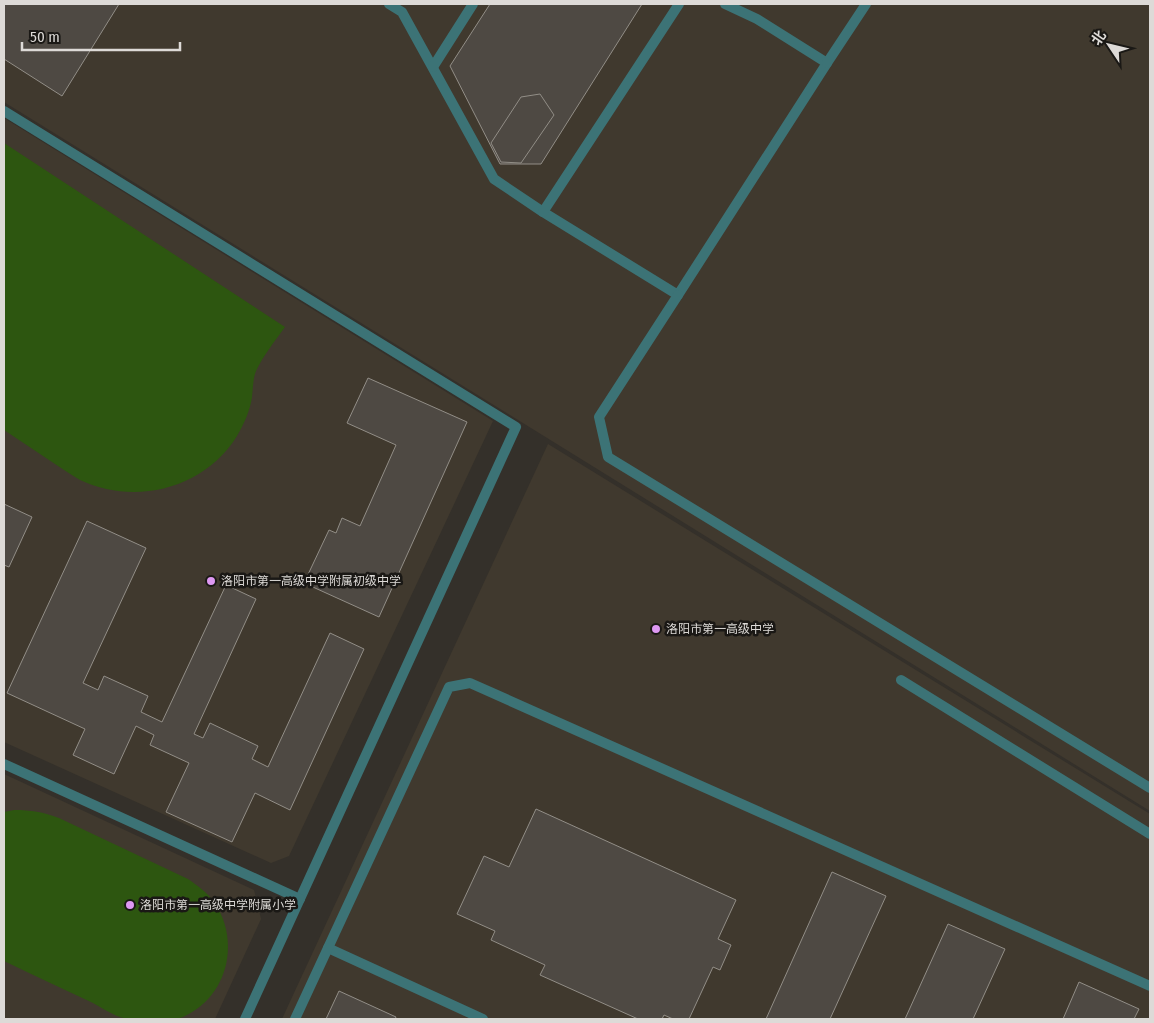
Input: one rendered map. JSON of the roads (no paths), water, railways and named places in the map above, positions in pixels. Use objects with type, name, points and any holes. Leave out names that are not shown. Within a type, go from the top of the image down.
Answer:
[{"type":"lane","points":[[389,4],[402,12],[494,180],[678,295]]},
{"type":"lane","points":[[433,67],[473,4]]},
{"type":"lane","points":[[543,212],[679,4]]},
{"type":"lane","points":[[725,4],[758,19],[827,62]]},
{"type":"lane","points":[[866,4],[599,417],[608,457],[1150,788]]},
{"type":"lane","points":[[4,111],[516,427],[245,1019]]},
{"type":"lane","points":[[901,680],[1150,834]]},
{"type":"lane","points":[[295,1019],[449,687],[470,683],[1150,986]]},
{"type":"lane","points":[[4,764],[300,899]]},
{"type":"lane","points":[[328,948],[483,1019]]},
{"type":"place","name":"洛阳市第一高级中学附属初级中学","points":[[211,581]]},
{"type":"place","name":"洛阳市第一高级中学","points":[[656,629]]},
{"type":"place","name":"洛阳市第一高级中学附属小学","points":[[130,905]]}]
